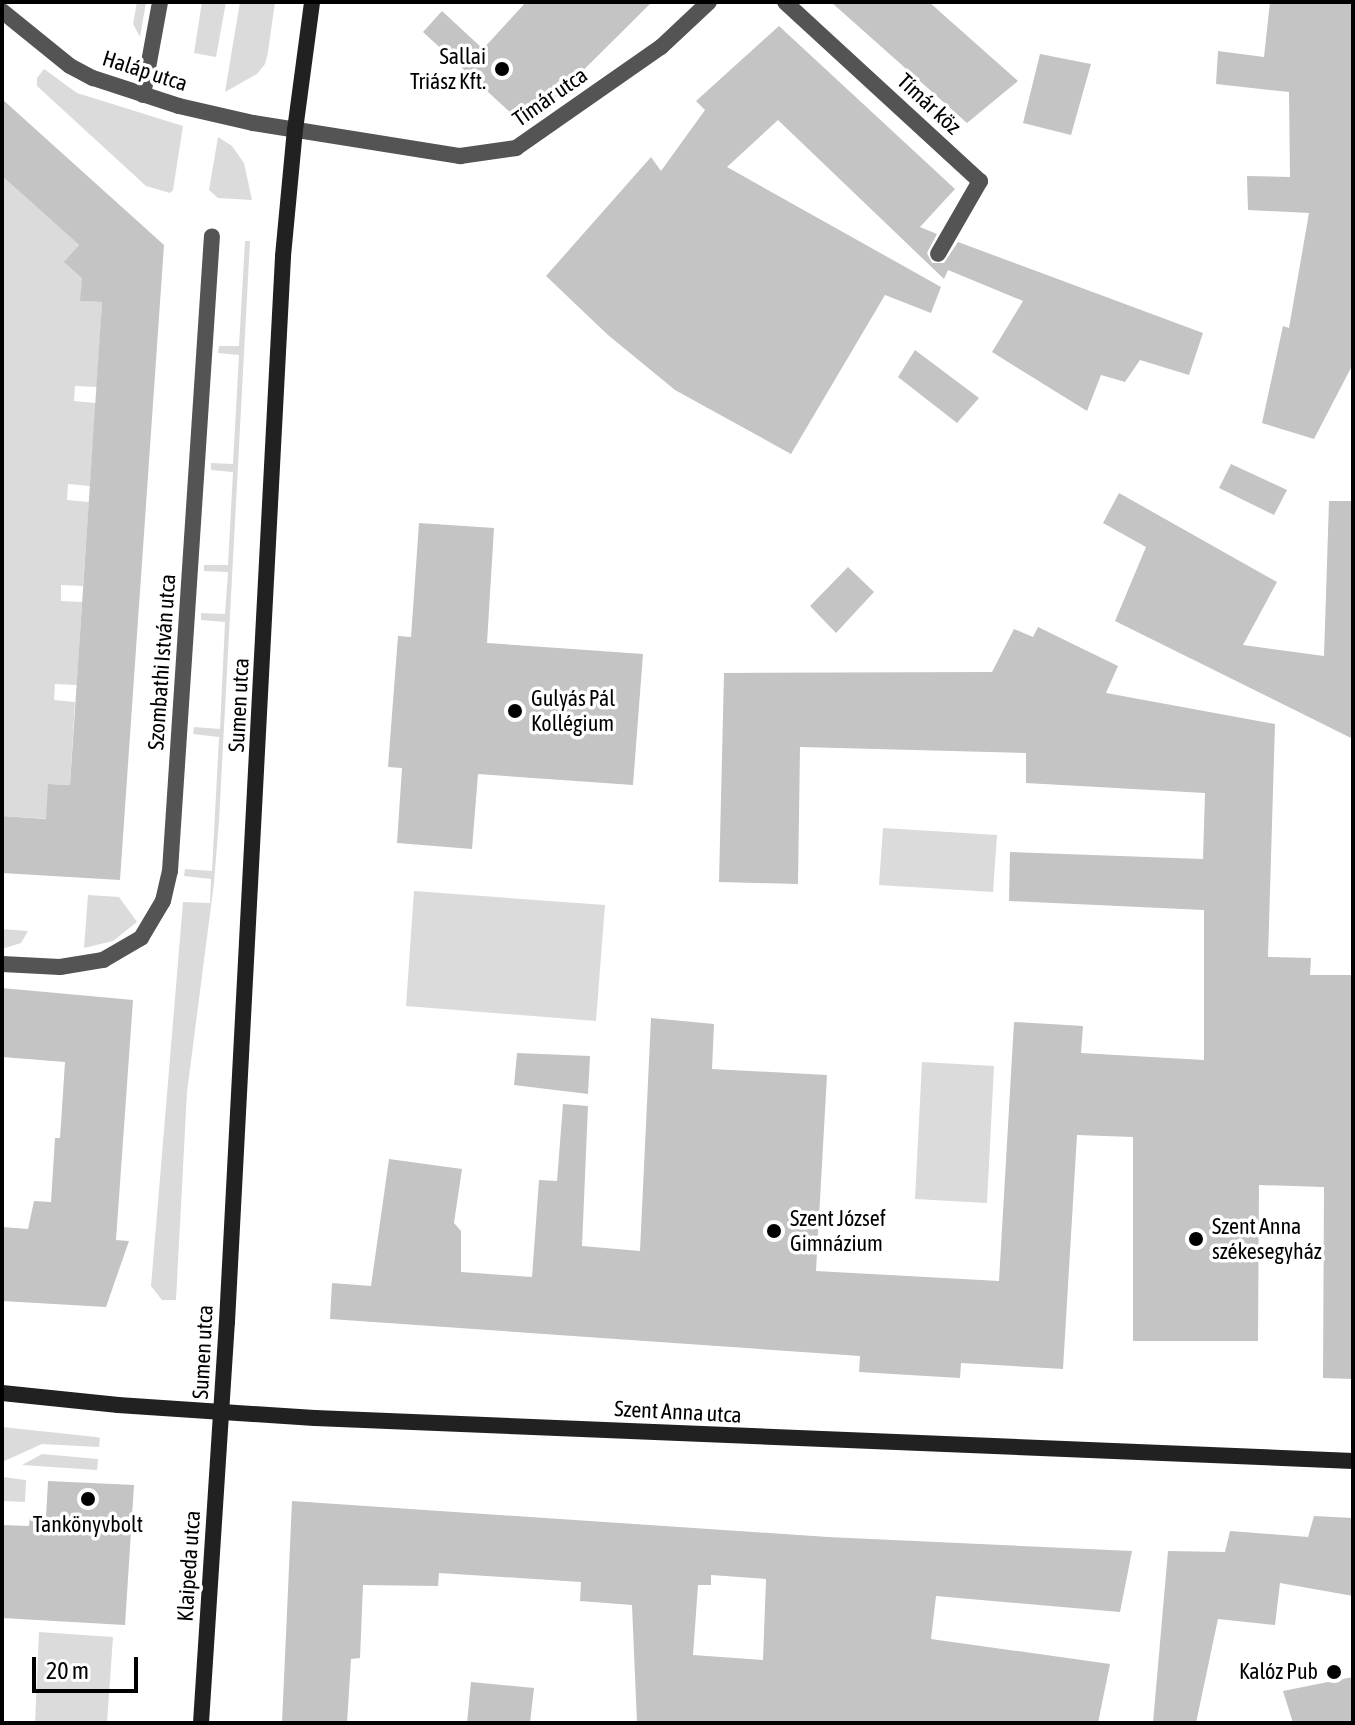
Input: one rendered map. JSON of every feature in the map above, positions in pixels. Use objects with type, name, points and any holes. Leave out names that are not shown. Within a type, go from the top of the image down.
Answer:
[{"type":"street","points":[[143,95],[160,2]]},
{"type":"street","name":"Sumen utca","points":[[222,1412],[283,256],[312,2]]},
{"type":"street","name":"Tímár utca","points":[[295,130],[460,156],[516,148],[661,47],[709,2]]},
{"type":"street","name":"Tímár köz","points":[[785,2],[980,181],[938,254]]},
{"type":"street","name":"Haláp utca","points":[[3,15],[70,66],[143,95],[197,111],[295,130]]},
{"type":"street","name":"Szombathi István utca","points":[[2,964],[60,967],[103,960],[141,938],[163,901],[171,856],[212,236]]},
{"type":"street","name":"Szent Anna utca","points":[[2,1393],[222,1412],[1353,1461]]},
{"type":"street","name":"Klaipeda utca","points":[[201,1723],[222,1412]]},
{"type":"shaded area","points":[[137,2],[146,2],[140,37],[133,24]]},
{"type":"shaded area","points":[[202,2],[226,2],[216,57],[194,53]]},
{"type":"shaded area","points":[[240,2],[275,2],[268,52],[265,64],[257,74],[225,92]]},
{"type":"shaded area","points":[[44,69],[77,93],[183,126],[173,190],[170,193],[146,186],[37,86],[37,78]]},
{"type":"shaded area","points":[[218,137],[232,146],[244,163],[252,200],[218,198],[209,190]]},
{"type":"shaded area","points":[[2,176],[79,245],[65,262],[91,256],[81,286],[81,301],[102,302],[97,387],[75,386],[74,401],[96,403],[90,486],[68,484],[67,500],[89,502],[83,586],[61,585],[61,601],[82,602],[77,685],[55,684],[54,700],[75,702],[70,785],[48,784],[68,820],[2,816]]},
{"type":"shaded area","points":[[245,241],[250,241],[219,821],[214,883],[187,1092],[176,1300],[162,1300],[151,1286],[183,902],[210,903],[211,879],[184,876],[185,869],[212,871],[219,737],[193,734],[194,727],[220,729],[225,622],[201,620],[201,613],[225,614],[228,572],[204,571],[204,565],[228,565],[233,472],[211,470],[211,463],[233,464],[239,355],[218,353],[219,346],[239,346]]},
{"type":"shaded area","points":[[883,828],[997,835],[993,892],[879,885]]},
{"type":"shaded area","points":[[414,891],[605,905],[596,1021],[406,1006]]},
{"type":"shaded area","points":[[88,895],[119,897],[137,922],[113,941],[84,948]]},
{"type":"shaded area","points":[[2,929],[28,931],[21,943],[2,949]]},
{"type":"shaded area","points":[[922,1062],[994,1066],[987,1203],[915,1199]]},
{"type":"shaded area","points":[[2,1427],[96,1437],[100,1438],[99,1447],[42,1444],[2,1462]]},
{"type":"shaded area","points":[[42,1454],[98,1459],[97,1470],[22,1465]]},
{"type":"shaded area","points":[[2,1477],[26,1480],[25,1502],[2,1501]]},
{"type":"shaded area","points":[[39,1632],[113,1637],[107,1723],[35,1723]]},
{"type":"building","points":[[526,2],[652,2],[526,127],[423,32],[442,11],[483,49]]},
{"type":"building","points":[[831,2],[929,2],[1018,81],[967,123]]},
{"type":"building","points":[[1270,2],[1353,2],[1353,364],[1314,439],[1262,423],[1283,326],[1289,328],[1309,213],[1248,210],[1247,176],[1290,177],[1289,92],[1216,84],[1218,51],[1264,57]]},
{"type":"building","points":[[779,26],[955,189],[920,227],[937,234],[927,253],[932,263],[944,263],[958,242],[1203,333],[1189,375],[1140,360],[1125,382],[1101,375],[1087,411],[992,352],[1023,301],[948,270],[944,279],[778,120],[727,167],[941,287],[931,313],[885,295],[791,454],[675,390],[608,335],[546,276],[651,157],[661,171],[705,110],[696,101]]},
{"type":"building","points":[[1040,54],[1091,64],[1071,135],[1023,123]]},
{"type":"building","points":[[2,99],[164,245],[120,880],[2,873],[2,816],[46,819],[48,784],[70,785],[102,302],[80,301],[82,278],[64,262],[79,245],[2,176]]},
{"type":"building","points":[[915,350],[979,398],[957,423],[898,377]]},
{"type":"building","points":[[1231,464],[1287,490],[1274,515],[1219,488]]},
{"type":"building","points":[[1119,493],[1277,582],[1243,645],[1324,656],[1329,501],[1353,501],[1353,739],[1115,621],[1146,547],[1103,523]]},
{"type":"building","name":"Gulyás Pál Kollégium","points":[[419,523],[494,528],[487,643],[643,654],[633,785],[478,774],[472,849],[397,843],[402,768],[388,767],[398,636],[411,637]]},
{"type":"building","points":[[848,567],[874,592],[836,633],[810,606]]},
{"type":"building","points":[[1038,627],[1118,666],[1106,693],[1275,724],[1268,957],[1311,958],[1310,975],[1353,975],[1353,1379],[1323,1378],[1324,1187],[1259,1185],[1258,1341],[1133,1341],[1133,1137],[1077,1135],[1063,1369],[961,1363],[960,1378],[859,1372],[860,1356],[330,1319],[332,1283],[371,1286],[389,1159],[462,1169],[454,1223],[461,1231],[461,1272],[532,1277],[539,1180],[557,1181],[563,1104],[588,1106],[582,1246],[640,1251],[651,1018],[714,1024],[712,1069],[827,1075],[816,1271],[999,1281],[1014,1022],[1083,1026],[1081,1053],[1204,1060],[1204,910],[1009,901],[1010,852],[1203,859],[1205,793],[1026,783],[1026,753],[800,747],[798,884],[719,882],[724,673],[992,672],[1014,629],[1033,637]]},
{"type":"building","points":[[2,988],[133,1000],[116,1240],[129,1241],[106,1307],[2,1301],[2,1227],[28,1229],[34,1201],[51,1202],[55,1138],[60,1138],[65,1062],[2,1057]]},
{"type":"building","points":[[517,1053],[590,1056],[588,1094],[514,1085]]},
{"type":"building","points":[[48,1481],[134,1485],[125,1625],[2,1618],[2,1525],[29,1526],[30,1516],[46,1517]]},
{"type":"building","points":[[292,1501],[828,1537],[1132,1551],[1120,1612],[936,1596],[931,1639],[1110,1664],[1098,1723],[637,1723],[632,1605],[580,1601],[581,1582],[439,1573],[438,1586],[363,1585],[360,1658],[351,1659],[347,1723],[282,1723]],"holes":[[[711,1575],[766,1579],[763,1660],[693,1655],[698,1585],[711,1585]]]},
{"type":"building","points":[[1314,1516],[1353,1518],[1353,1596],[1280,1583],[1275,1625],[1218,1619],[1196,1723],[1153,1723],[1168,1551],[1225,1552],[1230,1531],[1308,1537]]},
{"type":"building","points":[[1353,1677],[1353,1723],[1293,1723],[1283,1691]]},
{"type":"building","points":[[471,1682],[534,1688],[530,1723],[467,1723]]},
{"type":"place","name":"Sallai Triász Kft.","points":[[502,69]]},
{"type":"place","name":"Gulyás Pál Kollégium","points":[[515,711]]},
{"type":"place","name":"Szent József Gimnázium","points":[[774,1231]]},
{"type":"place","name":"Szent Anna székesegyház","points":[[1196,1239]]},
{"type":"place","name":"Tankönyvbolt","points":[[88,1499]]},
{"type":"place","name":"Kalóz Pub","points":[[1334,1672]]}]
